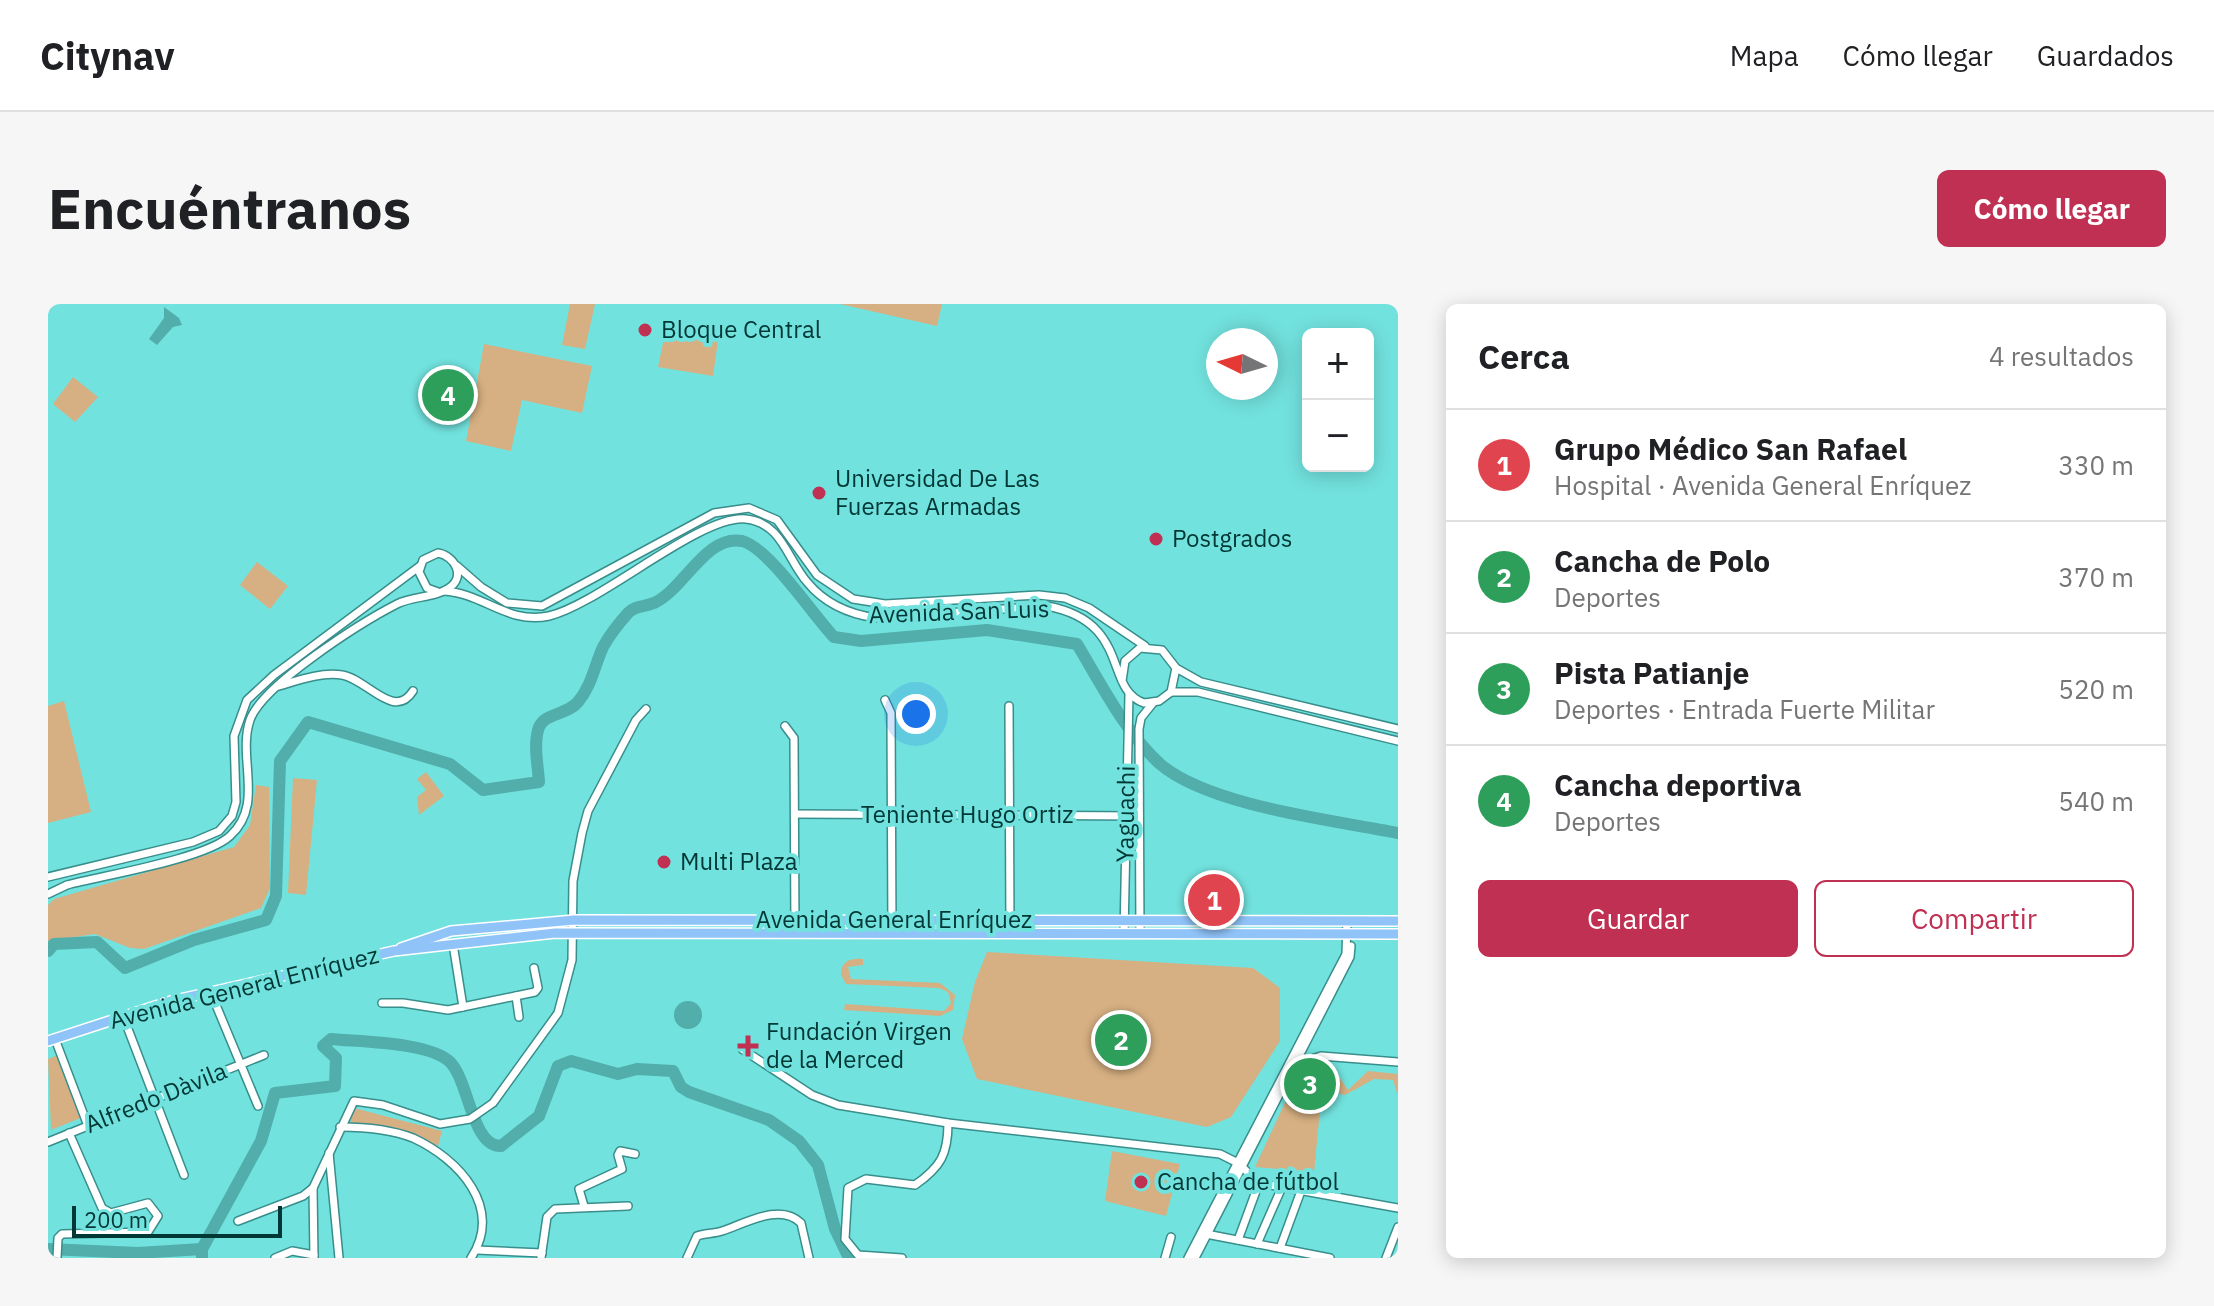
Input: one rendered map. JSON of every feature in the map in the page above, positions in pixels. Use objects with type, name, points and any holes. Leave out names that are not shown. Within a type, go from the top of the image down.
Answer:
[{"type":"main road","points":[[671,919],[672,931]]},
{"type":"main road","name":"Avenida General Enríquez","points":[[394,951],[451,931],[574,920],[1398,921]]},
{"type":"main road","points":[[554,921],[555,933]]},
{"type":"main road","name":"Avenida General Enríquez","points":[[52,1040],[123,1016],[211,993],[394,951],[555,933],[1398,934]]},
{"type":"street","name":"Avenida San Luis","points":[[457,566],[507,603],[542,606],[714,513],[749,508],[777,520],[817,575],[853,599],[885,604],[1039,595],[1065,598],[1089,608],[1147,647]]},
{"type":"street","name":"Avenida San Luis","points":[[441,591],[460,593],[512,616],[547,616],[578,603],[717,524],[749,520],[774,531],[804,579],[838,607],[876,618],[1047,606],[1060,609],[1084,620],[1108,641],[1122,681]]},
{"type":"street","points":[[48,877],[208,837],[228,822],[236,802],[235,727],[247,700],[274,675],[420,566],[427,556],[438,553],[450,557],[457,566],[454,584],[441,591],[414,597],[380,613],[275,687],[250,721],[248,804],[238,828],[225,841],[204,851],[122,871],[48,894]]},
{"type":"street","points":[[420,566],[422,583],[441,591]]},
{"type":"street","points":[[1398,729],[1201,682],[1176,668],[1162,650],[1147,647],[1134,651],[1125,661],[1122,681],[1129,694],[1153,703],[1171,692],[1198,692],[1398,741]]},
{"type":"street","points":[[1171,692],[1176,668]]},
{"type":"street","points":[[275,687],[316,676],[339,674],[354,678],[385,699],[400,704],[407,701],[413,691]]},
{"type":"street","name":"Yaguachi","points":[[1124,934],[1129,694]]},
{"type":"street","points":[[885,700],[891,713],[892,933]]},
{"type":"street","name":"Yaguachi","points":[[1140,934],[1139,729],[1141,718],[1153,703]]},
{"type":"street","points":[[1009,706],[1010,932]]},
{"type":"street","points":[[275,1258],[292,1251],[314,1257],[313,1188],[354,1101],[383,1105],[440,1124],[470,1119],[484,1111],[558,1013],[572,960],[576,854],[588,811],[636,720],[646,709]]},
{"type":"street","points":[[785,726],[794,738],[795,933]]},
{"type":"street","name":"Teniente Hugo Ortiz","points":[[795,814],[1139,816]]},
{"type":"street","points":[[119,861],[122,871]]},
{"type":"street","points":[[1188,1258],[1296,1064],[1350,957],[1350,920]]},
{"type":"street","points":[[1240,1165],[1346,954],[1350,935]]},
{"type":"street","points":[[453,944],[463,1007]]},
{"type":"street","points":[[382,1003],[448,1010],[538,991],[534,968]]},
{"type":"street","points":[[211,993],[258,1106]]},
{"type":"street","points":[[516,996],[519,1017]]},
{"type":"street","points":[[123,1016],[184,1175]]},
{"type":"street","points":[[52,1040],[88,1126]]},
{"type":"street","points":[[742,1049],[812,1095],[838,1105],[948,1123],[1205,1152],[1240,1165],[1259,1183],[1398,1208]]},
{"type":"street","name":"Alfredo Dàvila","points":[[49,1138],[88,1126],[264,1055]]},
{"type":"street","points":[[1287,1067],[1321,1056],[1398,1062]]},
{"type":"street","points":[[902,1258],[858,1255],[845,1239],[848,1188],[866,1179],[915,1185],[940,1166],[947,1153],[948,1123]]},
{"type":"street","points":[[340,1127],[392,1132],[412,1138],[431,1148],[460,1174],[475,1189],[485,1221],[477,1250],[471,1258]]},
{"type":"street","points":[[57,1258],[58,1238],[62,1234],[148,1232],[158,1216],[148,1203],[111,1213],[102,1208],[69,1133]]},
{"type":"street","points":[[584,1206],[579,1189],[622,1169],[618,1155],[620,1151],[635,1154]]},
{"type":"street","points":[[328,1152],[339,1258]]},
{"type":"street","points":[[1238,1240],[1259,1183]]},
{"type":"street","points":[[1257,1244],[1282,1187]]},
{"type":"street","points":[[238,1221],[303,1196],[313,1188]]},
{"type":"street","points":[[1280,1248],[1301,1191]]},
{"type":"street","points":[[477,1250],[542,1256],[547,1217],[555,1209],[628,1206]]},
{"type":"street","points":[[687,1258],[697,1236],[718,1232],[753,1218],[780,1215],[796,1218],[801,1223],[809,1258]]},
{"type":"street","points":[[1386,1258],[1398,1227]]},
{"type":"street","points":[[1204,1234],[1330,1258]]},
{"type":"street","points":[[1195,1258],[1204,1234]]},
{"type":"street","points":[[1165,1258],[1171,1237]]},
{"type":"shaded area","points":[[570,304],[595,304],[585,349],[562,345]]},
{"type":"shaded area","points":[[840,304],[942,304],[937,326]]},
{"type":"shaded area","points":[[667,324],[719,333],[713,376],[658,367]]},
{"type":"shaded area","points":[[484,344],[592,366],[582,413],[522,400],[511,451],[466,441]]},
{"type":"shaded area","points":[[73,377],[98,397],[75,422],[53,404]]},
{"type":"shaded area","points":[[427,382],[471,388],[468,408],[426,402]]},
{"type":"shaded area","points":[[257,562],[288,586],[270,609],[240,585]]},
{"type":"shaded area","points":[[64,701],[91,812],[48,823],[48,706]]},
{"type":"shaded area","points":[[426,772],[444,796],[419,815],[417,797],[426,790],[417,779]]},
{"type":"shaded area","points":[[293,778],[317,780],[306,895],[288,893]]},
{"type":"shaded area","points":[[256,785],[269,787],[270,888],[261,908],[144,949],[130,948],[95,934],[48,941],[48,905],[54,899],[234,847],[250,825]]},
{"type":"shaded area","points":[[987,952],[1253,968],[1280,988],[1280,1041],[1231,1117],[1207,1127],[977,1079],[962,1039],[975,982]]},
{"type":"shaded area","points":[[863,959],[863,965],[848,967],[851,979],[940,983],[955,995],[953,1010],[940,1016],[844,1010],[845,1004],[944,1011],[951,1003],[948,992],[939,988],[846,984],[841,975],[845,964],[850,960]]},
{"type":"shaded area","points":[[58,1055],[83,1117],[51,1130],[48,1059]]},
{"type":"shaded area","points":[[1330,1070],[1336,1072],[1348,1090],[1368,1071],[1398,1074],[1398,1096],[1393,1080],[1374,1079],[1345,1095],[1340,1094],[1330,1077],[1325,1077],[1318,1093],[1310,1097],[1321,1100],[1314,1172],[1255,1167],[1289,1094],[1306,1097],[1300,1091],[1304,1079]]},
{"type":"shaded area","points":[[354,1108],[442,1131],[438,1146],[350,1124]]},
{"type":"shaded area","name":"Cancha de fútbol","points":[[1112,1151],[1180,1164],[1166,1216],[1105,1201]]},
{"type":"water","points":[[164,307],[179,318],[182,325],[173,327],[157,345],[149,339],[164,318]]},
{"type":"water","points":[[688,1001],[698,1005],[702,1015],[698,1025],[688,1029],[678,1025],[674,1015],[678,1005]]},
{"type":"waterway","points":[[48,951],[54,944],[97,942],[125,968],[194,940],[266,920],[276,896],[280,761],[308,722],[450,764],[483,790],[539,782],[536,747],[539,727],[546,719],[573,706],[583,696],[603,647],[618,625],[631,610],[652,604],[667,595],[707,553],[729,541],[742,541],[764,555],[834,637],[861,641],[987,630],[1077,644],[1114,707],[1136,737],[1160,764],[1182,778],[1240,801],[1398,833]]},
{"type":"waterway","points":[[202,1249],[261,1141],[275,1093],[335,1086],[336,1058],[323,1046],[331,1039],[394,1044],[440,1055],[456,1071],[483,1136],[501,1146],[539,1116],[558,1066],[571,1061],[618,1074],[637,1069],[673,1071],[681,1087],[689,1092],[769,1120],[799,1141],[818,1165],[835,1229],[849,1258]]},
{"type":"waterway","points":[[48,1249],[138,1253],[202,1249],[202,1258]]},
{"type":"place","name":"Bloque Central","points":[[645,330]]},
{"type":"place","name":"Cancha deportiva","points":[[448,395]]},
{"type":"place","name":"Universidad De Las Fuerzas Armadas","points":[[819,493]]},
{"type":"place","name":"Postgrados","points":[[1156,539]]},
{"type":"place","name":"Multi Plaza","points":[[664,862]]},
{"type":"place","name":"Grupo Médico San Rafael","points":[[1214,900]]},
{"type":"place","name":"Cancha de Polo","points":[[1121,1040]]},
{"type":"place","name":"Fundación Virgen de la Merced","points":[[748,1046]]},
{"type":"place","name":"Pista Patianje","points":[[1310,1084]]},
{"type":"place","name":"Cancha de fútbol","points":[[1141,1182]]}]
